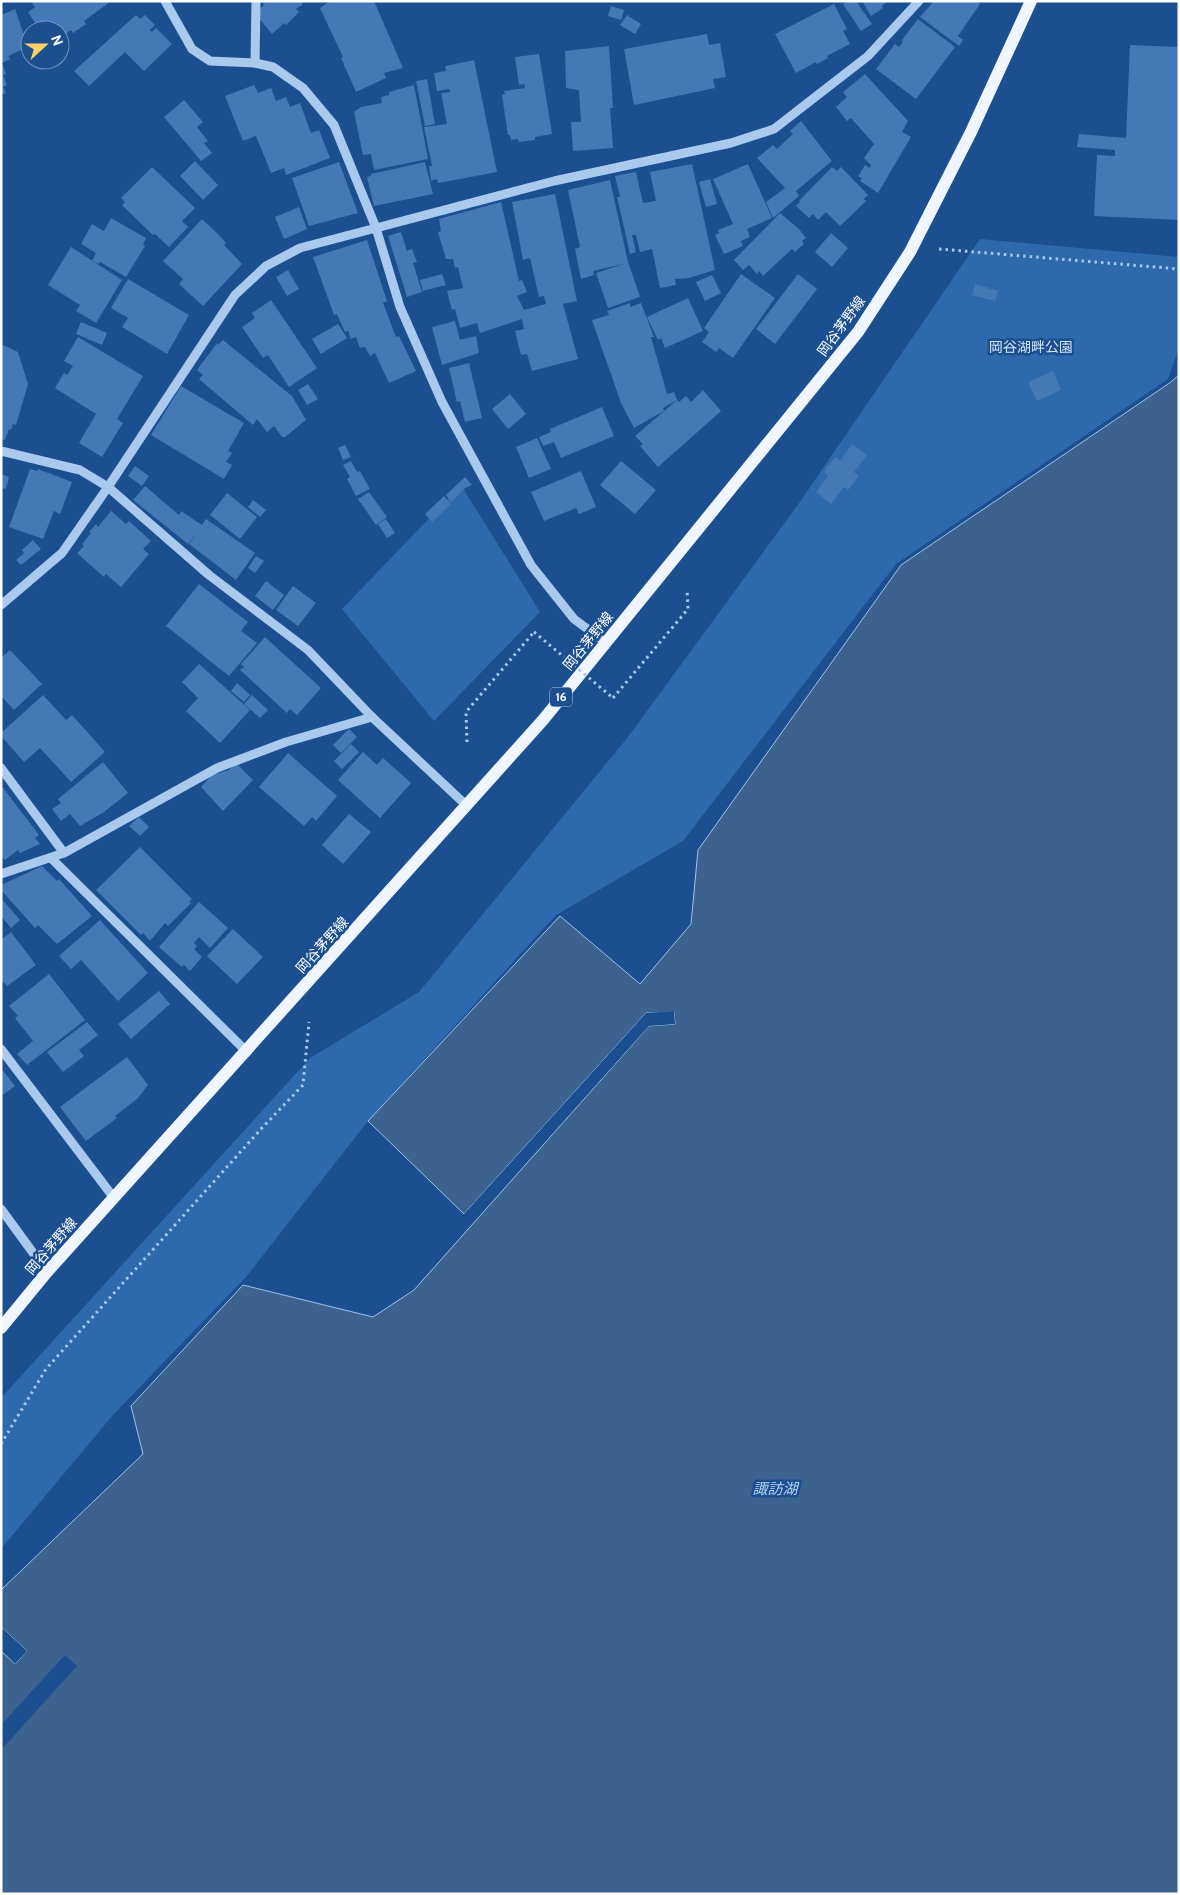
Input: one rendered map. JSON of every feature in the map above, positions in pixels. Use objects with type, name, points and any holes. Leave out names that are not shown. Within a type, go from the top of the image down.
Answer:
[{"type":"main road","name":"岡谷茅野線","points":[[1,1328],[47,1272],[543,720],[858,332],[910,252],[971,132],[1031,1]]},
{"type":"street","points":[[165,1],[192,49],[210,61],[255,63],[273,67],[303,88],[334,125],[376,228],[400,307],[442,402],[531,565],[574,619],[605,642]]},
{"type":"street","points":[[255,63],[256,1]]},
{"type":"street","points":[[1,605],[62,553],[235,295],[266,266],[300,248],[554,181],[731,143],[774,129],[868,56],[919,1]]},
{"type":"street","points":[[1,450],[80,470],[108,487],[208,575],[308,650],[372,718],[466,805]]},
{"type":"street","points":[[1,874],[64,854],[217,768],[286,742],[372,718]]},
{"type":"street","points":[[1,768],[64,854]]},
{"type":"street","points":[[51,858],[246,1052]]},
{"type":"street","points":[[1,1049],[114,1198]]},
{"type":"street","points":[[1,1209],[47,1272]]},
{"type":"path","points":[[939,249],[1179,269]]},
{"type":"path","points":[[467,742],[466,712],[534,632],[613,698],[688,609],[687,590]]},
{"type":"path","points":[[1,1444],[46,1369],[303,1085],[309,1022]]},
{"type":"green space","name":"岡谷湖畔公園","points":[[980,239],[1179,257],[1179,347],[1168,379],[896,564],[683,841],[556,915],[368,1121],[246,1277],[113,1415],[1,1549],[1,1398],[310,1058],[419,992],[628,737],[797,506]]},
{"type":"green space","points":[[461,485],[540,612],[434,721],[342,609]]},
{"type":"water","name":"諏訪湖","points":[[1179,375],[1179,1894],[1,1894],[1,1651],[15,1664],[27,1651],[1,1627],[1,1590],[143,1454],[131,1406],[243,1285],[373,1317],[414,1290],[649,1026],[675,1024],[674,1012],[646,1013],[464,1214],[368,1121],[560,916],[640,984],[691,924],[698,850],[901,565]]},
{"type":"pier","points":[[674,1011],[675,1024],[649,1026],[473,1222],[471,1220],[647,1024],[672,1022],[672,1014],[647,1015],[466,1216],[464,1214],[646,1013]]},
{"type":"pier","points":[[1,1627],[27,1651],[15,1664],[1,1649],[15,1660],[23,1651],[1,1630]]},
{"type":"pier","points":[[65,1655],[77,1666],[1,1750],[1,1725]]},
{"type":"building","points":[[34,1],[111,1],[84,21],[86,24],[73,33],[70,31],[70,20],[33,20],[28,12],[35,7],[32,3]]},
{"type":"building","points":[[262,1],[301,1],[303,4],[296,9],[299,12],[286,25],[284,23],[272,34],[258,17],[258,10],[264,5]]},
{"type":"building","points":[[330,1],[374,1],[403,68],[384,73],[386,78],[356,92],[341,58],[343,57],[320,8]]},
{"type":"building","points":[[848,1],[856,1],[872,24],[861,31],[843,4]]},
{"type":"building","points":[[862,1],[888,1],[882,6],[883,8],[871,16]]},
{"type":"building","points":[[934,1],[977,1],[980,4],[958,36],[963,40],[959,46],[920,17]]},
{"type":"building","points":[[834,4],[847,29],[843,31],[850,44],[827,56],[828,58],[817,64],[816,62],[796,73],[775,34]]},
{"type":"building","points":[[611,6],[624,10],[621,20],[608,16]]},
{"type":"building","points":[[15,9],[20,24],[20,51],[8,56],[10,59],[2,63],[6,74],[3,75],[7,85],[3,87],[6,93],[1,95],[1,15]]},
{"type":"building","points":[[136,15],[140,19],[145,15],[155,25],[150,30],[152,32],[156,28],[172,44],[144,71],[125,52],[89,86],[74,71]]},
{"type":"building","points":[[627,15],[641,24],[635,34],[620,25]]},
{"type":"building","points":[[918,19],[955,47],[916,99],[876,69],[895,44],[899,47]]},
{"type":"building","points":[[707,34],[709,45],[720,43],[726,77],[713,79],[715,88],[634,105],[624,49]]},
{"type":"building","points":[[1130,45],[1179,47],[1179,220],[1094,216],[1097,155],[1115,156],[1115,150],[1077,147],[1079,134],[1126,138]]},
{"type":"building","points":[[609,46],[613,108],[610,108],[613,148],[573,151],[571,122],[581,122],[579,90],[566,88],[565,51]]},
{"type":"building","points":[[539,54],[552,134],[535,137],[535,140],[519,142],[518,139],[511,140],[510,135],[508,135],[502,95],[505,94],[504,91],[525,88],[524,84],[519,85],[515,57]]},
{"type":"building","points":[[474,60],[497,172],[438,183],[437,179],[431,181],[429,166],[432,166],[424,127],[447,124],[441,93],[450,92],[449,89],[437,91],[434,73],[446,71],[445,66]]},
{"type":"building","points":[[865,74],[908,121],[902,132],[911,137],[878,193],[860,181],[862,178],[858,176],[865,165],[869,168],[871,165],[864,158],[874,144],[851,118],[847,121],[836,107],[847,97],[843,92]]},
{"type":"building","points":[[427,79],[435,124],[425,126],[416,81]]},
{"type":"building","points":[[254,85],[258,93],[271,88],[276,101],[286,97],[290,107],[300,103],[311,133],[319,130],[330,158],[286,175],[284,168],[271,173],[256,136],[243,141],[225,96]]},
{"type":"building","points":[[414,85],[428,159],[374,170],[371,154],[363,155],[354,112],[361,107],[382,103],[381,97],[389,95],[389,92]]},
{"type":"building","points":[[184,100],[203,122],[197,127],[208,141],[204,143],[212,153],[201,161],[164,117]]},
{"type":"building","points":[[801,121],[832,161],[796,191],[799,196],[773,218],[766,202],[785,188],[757,158],[773,145],[777,149],[793,134],[790,131]]},
{"type":"building","points":[[195,161],[218,185],[203,200],[180,176]]},
{"type":"building","points":[[339,162],[358,213],[309,226],[292,178]]},
{"type":"building","points":[[425,162],[433,194],[374,206],[367,177],[371,176],[371,174]]},
{"type":"building","points":[[692,164],[715,270],[689,278],[675,279],[676,285],[660,288],[652,249],[640,252],[636,235],[632,235],[636,252],[630,254],[617,197],[620,197],[615,176],[636,172],[643,203],[656,201],[650,172]]},
{"type":"building","points":[[748,164],[772,218],[747,229],[750,237],[741,241],[743,246],[724,254],[715,235],[719,233],[718,230],[733,224],[713,179]]},
{"type":"building","points":[[152,167],[195,208],[182,221],[188,227],[169,247],[155,234],[153,235],[122,205],[125,202],[121,198]]},
{"type":"building","points":[[832,167],[837,171],[841,167],[868,195],[864,199],[866,201],[840,226],[826,212],[818,220],[813,214],[809,218],[796,206]]},
{"type":"building","points":[[710,179],[717,204],[706,207],[699,182]]},
{"type":"building","points":[[610,180],[628,262],[640,297],[608,308],[596,273],[624,264],[593,271],[594,275],[581,279],[575,249],[580,247],[568,190]]},
{"type":"building","points":[[555,194],[577,301],[563,304],[578,359],[532,371],[527,354],[521,355],[515,331],[524,329],[522,319],[480,333],[477,323],[460,328],[455,309],[452,310],[447,291],[463,288],[458,267],[455,268],[453,259],[446,259],[438,232],[441,231],[439,219],[501,202],[519,281],[522,280],[527,292],[517,296],[524,310],[546,304],[544,296],[539,297],[530,258],[523,260],[512,202]]},
{"type":"building","points":[[299,207],[307,229],[284,239],[275,217]]},
{"type":"building","points":[[780,213],[799,229],[806,238],[802,241],[804,244],[795,252],[792,249],[763,276],[759,271],[757,274],[749,265],[743,270],[734,260]]},
{"type":"building","points":[[111,218],[146,238],[143,245],[145,246],[126,277],[100,262],[99,264],[92,261],[96,253],[81,244],[92,224],[104,231]]},
{"type":"building","points":[[202,219],[226,243],[224,245],[242,264],[203,306],[179,284],[183,279],[163,261]]},
{"type":"building","points":[[401,232],[407,251],[412,249],[417,262],[413,263],[422,292],[407,297],[388,236]]},
{"type":"building","points":[[831,233],[848,248],[832,267],[815,252]]},
{"type":"building","points":[[367,240],[387,301],[383,303],[396,337],[399,336],[416,371],[389,383],[375,353],[370,356],[365,347],[360,348],[356,337],[351,339],[348,331],[345,332],[337,314],[334,315],[313,257]]},
{"type":"building","points":[[71,247],[122,280],[96,323],[76,311],[80,305],[48,285]]},
{"type":"building","points":[[288,270],[299,289],[287,296],[276,277]]},
{"type":"building","points":[[442,274],[446,285],[423,291],[420,280]]},
{"type":"building","points":[[741,274],[775,298],[733,358],[719,348],[716,352],[702,342],[709,332],[704,328]]},
{"type":"building","points":[[798,274],[817,289],[775,344],[756,329]]},
{"type":"building","points":[[712,275],[721,293],[705,301],[696,282]]},
{"type":"building","points":[[128,279],[189,315],[167,354],[122,327],[128,318],[111,308]]},
{"type":"building","points":[[975,284],[998,291],[995,301],[972,295]]},
{"type":"building","points":[[688,298],[703,331],[665,348],[661,338],[658,340],[647,317]]},
{"type":"building","points":[[271,300],[317,368],[289,387],[268,355],[263,358],[242,327],[255,318],[252,313]]},
{"type":"building","points":[[630,303],[630,307],[641,303],[654,337],[651,337],[667,394],[674,392],[677,400],[663,408],[664,411],[634,428],[621,403],[592,320],[609,315],[607,311]]},
{"type":"building","points":[[455,321],[460,340],[476,336],[479,353],[442,365],[432,327]]},
{"type":"building","points":[[81,322],[107,333],[102,345],[76,334]]},
{"type":"building","points":[[338,324],[347,338],[321,354],[312,339]]},
{"type":"building","points":[[78,337],[143,376],[117,419],[123,423],[102,457],[79,443],[96,414],[55,388],[64,373],[67,375],[73,366],[64,361]]},
{"type":"building","points":[[223,340],[292,396],[306,420],[285,437],[282,437],[274,426],[267,432],[257,419],[253,425],[199,379],[203,375],[197,370],[217,343],[218,345]]},
{"type":"building","points":[[3,345],[18,352],[28,384],[16,425],[13,424],[11,430],[9,429],[5,440],[1,439],[1,349]]},
{"type":"building","points":[[469,363],[482,418],[465,422],[460,401],[457,402],[449,368]]},
{"type":"building","points":[[1053,371],[1061,390],[1037,401],[1028,382]]},
{"type":"building","points":[[308,384],[318,399],[307,405],[298,390]]},
{"type":"building","points":[[181,386],[244,423],[228,451],[232,453],[226,462],[232,465],[224,479],[151,435]]},
{"type":"building","points":[[703,390],[721,411],[658,467],[640,446],[643,444],[635,436],[677,400],[679,402],[686,396],[691,402]]},
{"type":"building","points":[[510,394],[526,414],[508,429],[492,409]]},
{"type":"building","points":[[602,407],[614,436],[561,458],[554,442],[543,446],[539,437],[551,432],[550,429]]},
{"type":"building","points":[[537,438],[551,469],[529,478],[516,447]]},
{"type":"building","points":[[852,444],[867,455],[854,472],[859,476],[848,490],[844,487],[831,504],[816,492],[828,476],[824,472],[835,457],[840,461]]},
{"type":"building","points":[[345,445],[351,457],[343,460],[338,448]]},
{"type":"building","points":[[351,461],[357,472],[360,471],[370,489],[356,496],[347,479],[350,477],[343,465]]},
{"type":"building","points":[[621,461],[656,490],[635,514],[600,485]]},
{"type":"building","points":[[135,466],[149,476],[142,486],[128,476]]},
{"type":"building","points":[[30,469],[37,471],[38,469],[72,482],[60,514],[54,511],[43,539],[9,527]]},
{"type":"building","points":[[581,471],[596,507],[579,514],[576,508],[544,521],[531,492]]},
{"type":"building","points":[[1,474],[9,477],[6,489],[1,488]]},
{"type":"building","points":[[465,477],[472,485],[465,488],[451,502],[446,495]]},
{"type":"building","points":[[145,486],[179,515],[181,511],[202,525],[206,519],[255,553],[236,580],[189,544],[196,534],[188,544],[133,500]]},
{"type":"building","points":[[369,492],[387,517],[376,525],[358,499]]},
{"type":"building","points":[[227,493],[257,517],[240,539],[210,515]]},
{"type":"building","points":[[444,496],[451,504],[432,522],[425,514]]},
{"type":"building","points":[[253,500],[266,510],[260,517],[248,507]]},
{"type":"building","points":[[111,511],[126,524],[129,521],[151,541],[143,549],[149,554],[121,587],[106,574],[104,577],[77,553],[84,546],[82,544],[91,533],[89,532],[96,524],[98,527]]},
{"type":"building","points":[[386,519],[395,533],[387,538],[378,524]]},
{"type":"building","points":[[33,540],[41,549],[21,565],[16,560],[24,553],[22,550]]},
{"type":"building","points":[[256,556],[264,561],[255,573],[248,568]]},
{"type":"building","points":[[266,581],[284,595],[273,610],[255,596]]},
{"type":"building","points":[[199,584],[248,622],[241,631],[257,643],[229,676],[166,626]]},
{"type":"building","points":[[293,586],[316,603],[298,626],[276,610]]},
{"type":"building","points":[[265,637],[321,688],[297,715],[290,709],[287,713],[240,670],[244,667],[241,664]]},
{"type":"building","points":[[10,650],[42,684],[14,710],[3,698],[1,700],[1,658]]},
{"type":"building","points":[[199,664],[250,710],[220,743],[186,711],[198,698],[182,682]]},
{"type":"building","points":[[237,683],[250,695],[244,702],[231,691]]},
{"type":"building","points":[[43,695],[66,720],[72,715],[105,752],[71,782],[40,748],[24,762],[1,736],[1,733]]},
{"type":"building","points":[[252,695],[268,710],[260,718],[244,704]]},
{"type":"building","points":[[349,729],[357,737],[341,753],[333,745]]},
{"type":"building","points":[[351,744],[359,752],[342,769],[334,761]]},
{"type":"building","points":[[363,752],[377,765],[383,758],[411,783],[380,818],[338,780]]},
{"type":"building","points":[[288,753],[337,796],[316,821],[312,817],[304,826],[259,787]]},
{"type":"building","points":[[103,762],[128,793],[104,812],[80,826],[70,814],[61,821],[52,809],[61,803],[58,799]]},
{"type":"building","points":[[236,763],[253,780],[223,811],[201,787],[212,775],[229,770]]},
{"type":"building","points":[[1,785],[39,835],[35,838],[40,844],[20,853],[18,850],[5,860],[1,856]]},
{"type":"building","points":[[349,814],[371,832],[343,864],[322,845]]},
{"type":"building","points":[[139,817],[149,827],[140,836],[129,826]]},
{"type":"building","points":[[140,847],[192,899],[189,901],[191,903],[168,926],[165,923],[150,941],[143,933],[141,935],[96,890]]},
{"type":"building","points":[[42,866],[57,881],[59,879],[92,916],[57,944],[38,925],[35,928],[1,890],[1,885]]},
{"type":"building","points":[[1,898],[20,920],[11,928],[1,916]]},
{"type":"building","points":[[199,902],[228,928],[210,948],[199,937],[194,943],[197,946],[194,949],[202,957],[190,971],[184,965],[182,967],[159,947]]},
{"type":"building","points":[[100,920],[148,973],[118,1001],[81,960],[71,969],[59,956]]},
{"type":"building","points":[[233,929],[263,957],[237,984],[207,956]]},
{"type":"building","points":[[11,932],[36,965],[7,986],[1,979],[1,940]]},
{"type":"building","points":[[49,974],[85,1020],[27,1065],[17,1054],[33,1041],[15,1018],[18,1016],[9,1006]]},
{"type":"building","points":[[159,991],[170,1004],[131,1039],[118,1024]]},
{"type":"building","points":[[87,1022],[98,1035],[79,1050],[84,1056],[63,1072],[47,1052]]},
{"type":"building","points":[[127,1057],[148,1085],[137,1099],[115,1116],[117,1118],[86,1141],[60,1107]]},
{"type":"building","points":[[1,1068],[15,1086],[1,1096]]}]
